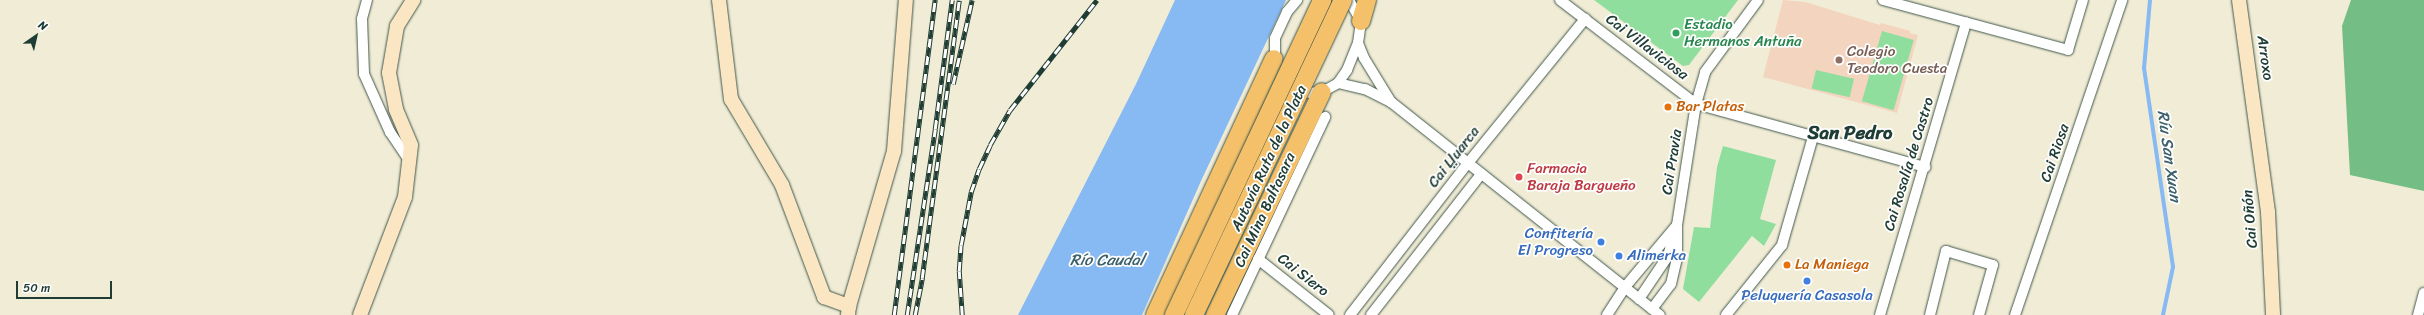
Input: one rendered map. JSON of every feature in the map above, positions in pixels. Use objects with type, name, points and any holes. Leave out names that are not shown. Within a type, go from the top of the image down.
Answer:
[{"type":"highway","name":"Autovía Ruta de la Plata","points":[[1174,315],[1322,0]]},
{"type":"highway","name":"Autovía Ruta de la Plata","points":[[1194,315],[1343,0]]},
{"type":"highway","points":[[1361,21],[1367,0]]},
{"type":"highway","points":[[1155,315],[1274,59]]},
{"type":"highway","points":[[1215,315],[1322,92]]},
{"type":"street","points":[[367,0],[362,19],[364,74],[390,132],[409,160]]},
{"type":"street","points":[[360,315],[405,197],[411,145],[396,109],[388,73],[397,26],[413,0]]},
{"type":"street","points":[[719,0],[731,99],[782,185],[824,297],[849,310],[894,151],[906,0]]},
{"type":"street","points":[[1297,0],[1287,12],[1275,38],[1274,59],[1281,79],[1304,93],[1322,92],[1338,83],[1347,70],[1358,43],[1361,21],[1349,0]]},
{"type":"street","name":"Cai Villaviciosa","points":[[1560,0],[1696,104]]},
{"type":"street","name":"Cai Pravia","points":[[1639,299],[1668,256],[1677,225],[1696,104],[1705,72],[1758,0]]},
{"type":"street","points":[[1883,0],[2068,50],[2083,0]]},
{"type":"street","name":"Cai Riosa","points":[[2015,315],[2122,0]]},
{"type":"street","name":"Arroxo","points":[[2239,0],[2256,121]]},
{"type":"street","name":"Cai Ḷḷuarca","points":[[1350,315],[1468,163],[1584,19]]},
{"type":"street","name":"Cai Rosalía de Castro","points":[[1880,315],[1925,167],[1966,22]]},
{"type":"street","points":[[1358,43],[1364,58],[1391,102]]},
{"type":"street","points":[[1338,83],[1365,89],[1391,102],[1656,312]]},
{"type":"street","points":[[1696,104],[1925,167]]},
{"type":"street","name":"Cai Mina Baltasara","points":[[1232,315],[1325,117]]},
{"type":"street","name":"Cai Oñón","points":[[2256,121],[2268,212],[2273,315]]},
{"type":"street","points":[[1726,315],[1782,245],[1813,136]]},
{"type":"street","points":[[1371,315],[1481,174]]},
{"type":"street","points":[[1607,315],[1625,287],[1677,225]]},
{"type":"street","name":"Cai Pravia","points":[[1656,312],[1671,284],[1677,257],[1677,225]]},
{"type":"street","points":[[1930,315],[1946,251],[1993,265],[1979,315]]},
{"type":"street","name":"Cai Siero","points":[[1258,259],[1329,315]]},
{"type":"street","points":[[2418,315],[2424,292]]},
{"type":"shaded area","name":"Colegio Teodoro Cuesta","points":[[1783,0],[1805,2],[1880,25],[1881,23],[1910,31],[1910,33],[1918,35],[1897,113],[1763,77]]},
{"type":"green space","name":"Estadio Hermanos Antuña","points":[[1594,0],[1738,0],[1689,65],[1683,66]]},
{"type":"green space","points":[[2351,0],[2424,0],[2424,191],[2350,175],[2342,26]]},
{"type":"green space","points":[[1882,31],[1914,40],[1894,110],[1862,101]]},
{"type":"green space","points":[[1816,70],[1854,79],[1850,97],[1812,89]]},
{"type":"green space","points":[[1723,146],[1776,160],[1760,219],[1776,224],[1764,246],[1752,236],[1699,302],[1683,289],[1694,227],[1710,228],[1717,167]]},
{"type":"water","name":"Río Caudal","points":[[1175,0],[1286,0],[1201,181],[1142,315],[1018,315],[1136,84]]},
{"type":"waterway","name":"Ríu San Xuan","points":[[2150,0],[2144,68],[2173,267],[2163,315]]},
{"type":"railway","points":[[894,315],[935,0]]},
{"type":"railway","points":[[907,315],[935,129],[952,0]]},
{"type":"railway","points":[[915,315],[922,278],[959,0]]},
{"type":"railway","points":[[953,84],[972,0]]},
{"type":"railway","points":[[962,315],[959,271],[961,245],[971,192],[979,169],[990,145],[1010,110],[1097,0]]},
{"type":"place","name":"Estadio Hermanos Antuña","points":[[1676,33]]},
{"type":"place","name":"Colegio Teodoro Cuesta","points":[[1839,60]]},
{"type":"place","name":"Bar Platas","points":[[1668,107]]},
{"type":"place","name":"Farmacia Baraja Bargueño","points":[[1519,177]]},
{"type":"place","name":"Confitería El Progreso","points":[[1601,242]]},
{"type":"place","name":"Alimerka","points":[[1619,256]]},
{"type":"place","name":"La Maniega","points":[[1787,265]]},
{"type":"place","name":"Peluquería Casasola","points":[[1807,281]]},
{"type":"district","name":"San Pedro","points":[[1850,133]]}]
